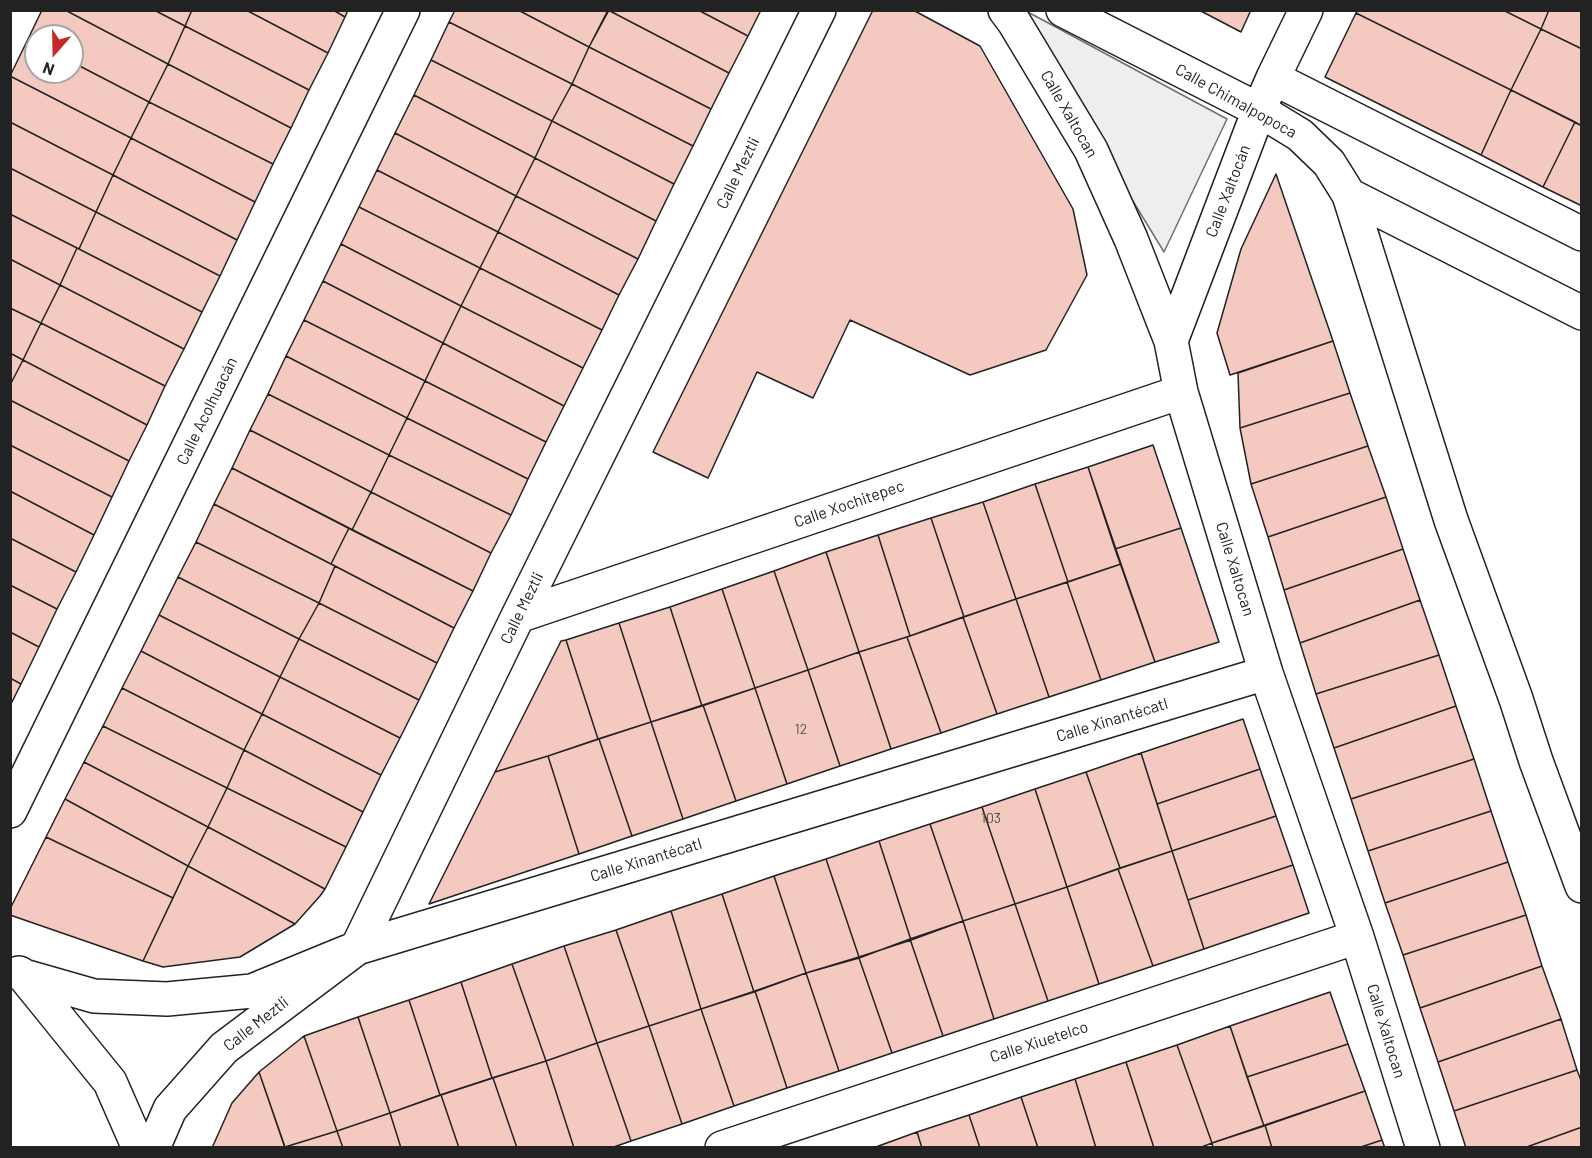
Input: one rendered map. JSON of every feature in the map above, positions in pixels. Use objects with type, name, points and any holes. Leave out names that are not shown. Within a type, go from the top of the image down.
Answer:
[{"type":"street","name":"Calle Acolhuacán","points":[[10,811],[403,10]]},
{"type":"street","name":"Calle Meztli","points":[[153,1148],[170,1109],[224,1048],[357,948],[518,616],[819,10]]},
{"type":"street","name":"Calle Xaltocan","points":[[1005,10],[1091,150],[1131,239],[1171,341],[1181,392],[1266,673],[1357,937],[1423,1148]]},
{"type":"street","name":"Calle Chimalpopoca","points":[[1063,10],[1259,110],[1300,135],[1329,163],[1349,195]]},
{"type":"street","name":"Calle Xaltocán","points":[[1171,341],[1259,110],[1306,10]]},
{"type":"street","points":[[1273,78],[1581,234]]},
{"type":"street","points":[[1349,195],[1581,314]]},
{"type":"street","points":[[1349,195],[1451,520],[1581,886]]},
{"type":"street","name":"Calle Xochitepec","points":[[518,616],[1181,392]]},
{"type":"street","name":"Calle Xinantécatl","points":[[17,972],[94,996],[167,999],[252,991],[357,948],[1266,673]]},
{"type":"street","name":"Calle Xiuetelco","points":[[722,1148],[1357,937]]},
{"type":"street","points":[[17,972],[110,1082],[139,1148]]},
{"type":"shaded area","points":[[1017,11],[1026,11],[1227,119],[1164,252]]},
{"type":"building","points":[[42,10],[65,10],[168,64],[149,102],[84,68],[84,24],[35,24]]},
{"type":"building","points":[[65,10],[154,10],[185,26],[168,64]]},
{"type":"building","points":[[154,10],[192,10],[185,26]]},
{"type":"building","points":[[192,10],[246,10],[328,53],[309,90],[185,26]]},
{"type":"building","points":[[246,10],[333,10],[345,17],[328,53]]},
{"type":"building","points":[[333,10],[348,10],[345,17]]},
{"type":"building","points":[[455,10],[518,10],[589,47],[572,84],[449,22]]},
{"type":"building","points":[[518,10],[605,10],[608,12],[589,47]]},
{"type":"building","points":[[608,10],[698,10],[748,36],[729,73]]},
{"type":"building","points":[[608,10],[729,73],[711,109],[589,47]]},
{"type":"building","points":[[698,10],[761,10],[748,36]]},
{"type":"building","points":[[873,10],[913,10],[980,46],[1073,209],[1087,275],[1046,350],[970,375],[850,320],[813,398],[757,372],[708,478],[653,452]]},
{"type":"building","points":[[1199,10],[1251,10],[1241,32]]},
{"type":"building","points":[[1357,10],[1503,10],[1541,29],[1511,90],[1356,13]]},
{"type":"building","points":[[1503,10],[1549,10],[1541,29]]},
{"type":"building","points":[[1549,10],[1582,10],[1582,49],[1541,29]]},
{"type":"building","points":[[1356,13],[1511,90],[1481,155],[1325,77]]},
{"type":"building","points":[[449,22],[572,84],[552,121],[431,60]]},
{"type":"building","points":[[185,26],[309,90],[291,128],[168,64]]},
{"type":"building","points":[[1541,29],[1582,49],[1582,126],[1511,90]]},
{"type":"building","points":[[24,47],[24,83],[10,76]]},
{"type":"building","points":[[589,47],[711,109],[693,146],[572,84]]},
{"type":"building","points":[[431,60],[552,121],[535,158],[414,95]]},
{"type":"building","points":[[168,64],[291,128],[273,164],[149,102]]},
{"type":"building","points":[[84,68],[149,102],[131,138],[26,84],[84,84]]},
{"type":"building","points":[[10,76],[131,138],[113,175],[10,122]]},
{"type":"building","points":[[572,84],[693,146],[674,184],[552,121]]},
{"type":"building","points":[[1511,90],[1575,122],[1543,187],[1481,155]]},
{"type":"building","points":[[414,95],[535,158],[516,196],[395,133]]},
{"type":"building","points":[[149,102],[273,164],[255,202],[131,138]]},
{"type":"building","points":[[552,121],[674,184],[656,221],[535,158]]},
{"type":"building","points":[[10,122],[113,175],[96,212],[10,168]]},
{"type":"building","points":[[1575,122],[1582,126],[1582,206],[1543,187]]},
{"type":"building","points":[[395,133],[516,196],[498,232],[377,170]]},
{"type":"building","points":[[131,138],[255,202],[237,240],[113,175]]},
{"type":"building","points":[[535,158],[656,221],[638,259],[516,196]]},
{"type":"building","points":[[10,168],[96,212],[79,249],[10,214]]},
{"type":"building","points":[[377,170],[498,232],[480,268],[359,207]]},
{"type":"building","points":[[1276,174],[1333,341],[1230,375],[1217,333],[1241,249]]},
{"type":"building","points":[[113,175],[237,240],[220,276],[96,212]]},
{"type":"building","points":[[516,196],[638,259],[619,295],[498,232]]},
{"type":"building","points":[[359,207],[480,268],[461,306],[341,244]]},
{"type":"building","points":[[96,212],[220,276],[202,312],[79,249]]},
{"type":"building","points":[[10,214],[77,248],[60,285],[10,259]]},
{"type":"building","points":[[498,232],[619,295],[602,330],[480,268]]},
{"type":"building","points":[[341,244],[461,306],[443,343],[323,281]]},
{"type":"building","points":[[77,248],[202,312],[184,349],[60,285]]},
{"type":"building","points":[[10,259],[60,285],[41,323],[10,308]]},
{"type":"building","points":[[480,268],[602,330],[583,368],[461,306]]},
{"type":"building","points":[[323,281],[443,343],[425,381],[304,320]]},
{"type":"building","points":[[60,285],[184,349],[165,386],[41,323]]},
{"type":"building","points":[[461,306],[583,368],[564,406],[443,343]]},
{"type":"building","points":[[10,308],[41,323],[23,360],[10,353]]},
{"type":"building","points":[[304,320],[425,381],[407,418],[286,356]]},
{"type":"building","points":[[41,323],[165,386],[147,425],[23,360]]},
{"type":"building","points":[[1333,341],[1350,393],[1240,428],[1238,373]]},
{"type":"building","points":[[443,343],[564,406],[546,442],[425,381]]},
{"type":"building","points":[[10,353],[23,360],[10,385]]},
{"type":"building","points":[[286,356],[407,418],[389,455],[268,394]]},
{"type":"building","points":[[23,360],[147,425],[129,461],[10,400],[10,385]]},
{"type":"building","points":[[425,381],[546,442],[528,479],[407,418]]},
{"type":"building","points":[[1350,393],[1368,446],[1251,484],[1240,428]]},
{"type":"building","points":[[268,394],[389,455],[371,492],[250,430]]},
{"type":"building","points":[[10,400],[129,461],[112,497],[10,445]]},
{"type":"building","points":[[407,418],[528,479],[511,515],[389,455]]},
{"type":"building","points":[[250,430],[371,492],[352,530],[232,468]]},
{"type":"building","points":[[10,445],[112,497],[94,535],[10,491]]},
{"type":"building","points":[[1153,445],[1181,528],[1115,549],[1088,467]]},
{"type":"building","points":[[1368,446],[1386,497],[1268,537],[1251,484]]},
{"type":"building","points":[[389,455],[511,515],[491,553],[371,492]]},
{"type":"building","points":[[1088,467],[1121,564],[1068,582],[1035,484]]},
{"type":"building","points":[[232,468],[349,528],[331,564],[214,504]]},
{"type":"building","points":[[1035,484],[1068,582],[1016,599],[983,502]]},
{"type":"building","points":[[10,491],[94,535],[76,572],[10,538]]},
{"type":"building","points":[[371,492],[491,553],[473,591],[352,530]]},
{"type":"building","points":[[1386,497],[1403,549],[1284,590],[1268,537]]},
{"type":"building","points":[[983,502],[1016,599],[964,617],[931,518]]},
{"type":"building","points":[[214,504],[335,566],[319,603],[196,542]]},
{"type":"building","points":[[931,518],[964,617],[910,636],[878,535]]},
{"type":"building","points":[[349,528],[473,591],[454,628],[331,564]]},
{"type":"building","points":[[1181,528],[1219,642],[1155,662],[1115,549]]},
{"type":"building","points":[[878,535],[910,636],[859,652],[826,552]]},
{"type":"building","points":[[10,538],[76,572],[57,609],[10,585]]},
{"type":"building","points":[[196,542],[319,603],[299,639],[178,577]]},
{"type":"building","points":[[1403,549],[1420,600],[1300,643],[1284,590]]},
{"type":"building","points":[[826,552],[859,652],[808,670],[774,571]]},
{"type":"building","points":[[1121,564],[1155,662],[1101,680],[1067,582]]},
{"type":"building","points":[[335,566],[454,628],[437,663],[319,603]]},
{"type":"building","points":[[774,571],[808,670],[755,688],[722,589]]},
{"type":"building","points":[[178,577],[299,639],[280,677],[159,615]]},
{"type":"building","points":[[1067,582],[1101,680],[1049,697],[1016,599]]},
{"type":"building","points":[[10,585],[57,609],[39,647],[10,632]]},
{"type":"building","points":[[722,589],[755,688],[702,706],[670,607]]},
{"type":"building","points":[[1016,599],[1049,697],[997,714],[963,617]]},
{"type":"building","points":[[1420,600],[1439,655],[1316,694],[1300,643]]},
{"type":"building","points":[[319,603],[437,663],[419,700],[299,639]]},
{"type":"building","points":[[670,607],[702,706],[651,722],[619,623]]},
{"type":"building","points":[[159,615],[280,677],[262,714],[141,651]]},
{"type":"building","points":[[963,617],[997,714],[941,733],[907,637]]},
{"type":"building","points":[[619,623],[651,722],[598,739],[566,640]]},
{"type":"building","points":[[10,632],[39,647],[21,684],[10,678]]},
{"type":"building","points":[[907,637],[941,733],[891,749],[859,652]]},
{"type":"building","points":[[299,639],[419,700],[400,738],[280,677]]},
{"type":"building","points":[[566,640],[598,739],[495,772],[561,641]]},
{"type":"building","points":[[141,651],[262,714],[244,750],[122,688]]},
{"type":"building","points":[[859,652],[891,749],[840,766],[808,670]]},
{"type":"building","points":[[1439,655],[1456,706],[1334,748],[1316,694]]},
{"type":"building","points":[[808,670],[840,766],[787,784],[755,688]]},
{"type":"building","points":[[280,677],[400,738],[381,775],[262,714]]},
{"type":"building","points":[[10,678],[21,684],[10,706]]},
{"type":"building","points":[[122,688],[244,750],[227,788],[103,726]]},
{"type":"building","points":[[755,688],[787,784],[736,801],[703,705]]},
{"type":"building","points":[[703,705],[736,801],[683,819],[651,722]]},
{"type":"building","points":[[1456,706],[1474,759],[1351,799],[1334,748]]},
{"type":"building","points":[[262,714],[381,775],[363,812],[244,750]]},
{"type":"building","points":[[1243,719],[1260,769],[1157,804],[1141,753]]},
{"type":"building","points":[[651,722],[683,819],[632,836],[599,739]]},
{"type":"building","points":[[103,726],[227,788],[208,827],[84,762]]},
{"type":"building","points":[[599,739],[632,836],[579,854],[548,756]]},
{"type":"building","points":[[244,750],[363,812],[346,847],[227,788]]},
{"type":"building","points":[[1141,753],[1172,851],[1120,868],[1086,772]]},
{"type":"building","points":[[548,756],[579,854],[429,904],[495,772]]},
{"type":"building","points":[[1474,759],[1491,811],[1368,851],[1351,799]]},
{"type":"building","points":[[84,762],[208,827],[188,866],[65,799]]},
{"type":"building","points":[[1260,769],[1276,816],[1172,851],[1157,804]]},
{"type":"building","points":[[1086,772],[1120,868],[1067,887],[1035,789]]},
{"type":"building","points":[[227,788],[346,847],[325,889],[208,827]]},
{"type":"building","points":[[1035,789],[1067,887],[1015,904],[982,807]]},
{"type":"building","points":[[65,799],[188,866],[173,898],[46,837]]},
{"type":"building","points":[[982,807],[1015,904],[963,921],[930,824]]},
{"type":"building","points":[[1491,811],[1508,862],[1385,903],[1368,851]]},
{"type":"building","points":[[1276,816],[1293,865],[1188,900],[1172,851]]},
{"type":"building","points":[[930,824],[963,921],[911,940],[879,841]]},
{"type":"building","points":[[208,827],[325,889],[295,924],[188,866]]},
{"type":"building","points":[[46,837],[173,898],[143,961],[10,915],[10,909]]},
{"type":"building","points":[[879,841],[911,940],[859,957],[826,859]]},
{"type":"building","points":[[1172,851],[1204,949],[1153,966],[1118,869]]},
{"type":"building","points":[[826,859],[859,957],[806,973],[774,876]]},
{"type":"building","points":[[1508,862],[1526,915],[1403,955],[1385,903]]},
{"type":"building","points":[[1293,865],[1309,913],[1204,949],[1188,900]]},
{"type":"building","points":[[188,866],[295,924],[240,957],[163,967],[143,961]]},
{"type":"building","points":[[1118,869],[1153,966],[1099,984],[1067,887]]},
{"type":"building","points":[[774,876],[806,973],[754,992],[722,894]]},
{"type":"building","points":[[1067,887],[1099,984],[1048,1001],[1015,904]]},
{"type":"building","points":[[722,894],[754,992],[701,1009],[671,911]]},
{"type":"building","points":[[1015,904],[1048,1001],[994,1019],[963,921]]},
{"type":"building","points":[[671,911],[701,1009],[649,1026],[616,930]]},
{"type":"building","points":[[1526,915],[1542,966],[1420,1008],[1403,955]]},
{"type":"building","points":[[963,921],[994,1019],[943,1036],[910,939]]},
{"type":"building","points":[[616,930],[649,1026],[597,1043],[564,946]]},
{"type":"building","points":[[910,939],[943,1036],[892,1053],[859,958]]},
{"type":"building","points":[[564,946],[597,1043],[546,1061],[512,964]]},
{"type":"building","points":[[859,958],[892,1053],[839,1071],[806,973]]},
{"type":"building","points":[[512,964],[546,1061],[492,1078],[461,982]]},
{"type":"building","points":[[1542,966],[1561,1019],[1438,1062],[1420,1008]]},
{"type":"building","points":[[806,973],[839,1071],[787,1088],[755,991]]},
{"type":"building","points":[[461,982],[492,1078],[440,1095],[409,1000]]},
{"type":"building","points":[[755,991],[787,1088],[734,1106],[701,1009]]},
{"type":"building","points":[[1330,992],[1348,1044],[1247,1077],[1230,1026]]},
{"type":"building","points":[[409,1000],[440,1095],[390,1113],[358,1017]]},
{"type":"building","points":[[701,1009],[734,1106],[682,1124],[649,1026]]},
{"type":"building","points":[[358,1017],[390,1113],[337,1131],[304,1036]]},
{"type":"building","points":[[1561,1019],[1577,1070],[1454,1111],[1438,1062]]},
{"type":"building","points":[[649,1026],[682,1124],[631,1141],[597,1043]]},
{"type":"building","points":[[1230,1026],[1264,1126],[1212,1143],[1177,1045]]},
{"type":"building","points":[[304,1036],[337,1131],[285,1147],[259,1072]]},
{"type":"building","points":[[597,1043],[631,1141],[611,1148],[574,1148],[546,1061]]},
{"type":"building","points":[[1348,1044],[1365,1091],[1264,1126],[1247,1077]]},
{"type":"building","points":[[1177,1045],[1212,1143],[1199,1148],[1154,1148],[1126,1062]]},
{"type":"building","points":[[546,1061],[574,1148],[517,1148],[493,1078]]},
{"type":"building","points":[[1126,1062],[1154,1148],[1096,1148],[1075,1079]]},
{"type":"building","points":[[1577,1070],[1582,1083],[1582,1127],[1524,1148],[1466,1148],[1454,1111]]},
{"type":"building","points":[[259,1072],[285,1148],[212,1148],[232,1103]]},
{"type":"building","points":[[493,1078],[517,1148],[459,1148],[441,1095]]},
{"type":"building","points":[[1075,1079],[1096,1148],[1038,1148],[1021,1097]]},
{"type":"building","points":[[1365,1091],[1382,1140],[1358,1148],[1272,1148],[1265,1125]]},
{"type":"building","points":[[441,1095],[459,1148],[401,1148],[390,1113]]},
{"type":"building","points":[[1021,1097],[1038,1148],[980,1148],[969,1115]]},
{"type":"building","points":[[390,1113],[401,1148],[343,1148],[337,1131]]},
{"type":"building","points":[[969,1115],[980,1148],[922,1148],[917,1132]]},
{"type":"building","points":[[1265,1125],[1272,1148],[1213,1148],[1212,1143]]},
{"type":"building","points":[[1582,1127],[1582,1148],[1524,1148]]},
{"type":"building","points":[[337,1131],[343,1148],[285,1147]]},
{"type":"building","points":[[917,1132],[922,1148],[873,1148]]},
{"type":"building","points":[[1382,1140],[1385,1148],[1358,1148]]}]
